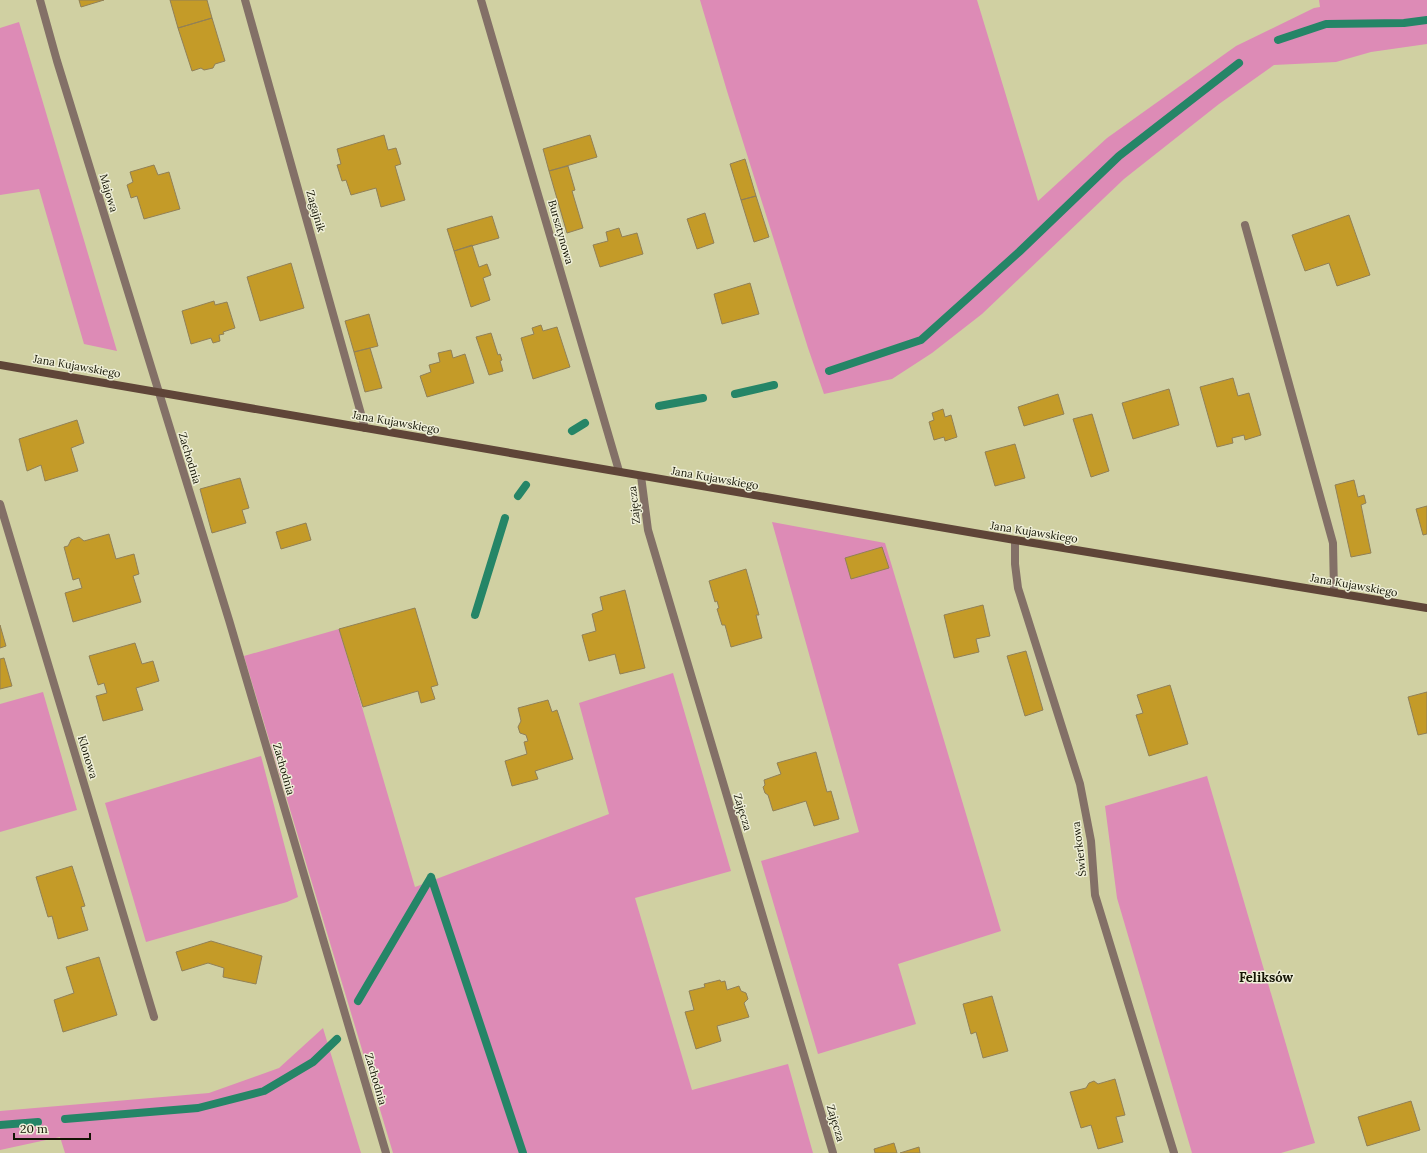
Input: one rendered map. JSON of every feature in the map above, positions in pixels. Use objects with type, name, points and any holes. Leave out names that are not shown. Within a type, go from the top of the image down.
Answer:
[{"type":"main road","name":"Jana Kujawskiego","points":[[0,365],[1015,540],[1334,592],[1389,603],[1427,608]]},
{"type":"street","name":"Majowa","points":[[40,0],[57,61],[158,392]]},
{"type":"street","name":"Zagajnik","points":[[245,0],[365,428]]},
{"type":"street","name":"Bursztynowa","points":[[481,0],[619,471]]},
{"type":"street","points":[[1245,225],[1333,543],[1334,592]]},
{"type":"street","name":"Zachodnia","points":[[158,392],[229,620],[386,1153]]},
{"type":"street","name":"Zajęcza","points":[[641,476],[648,530],[833,1153]]},
{"type":"street","name":"Klonowa","points":[[0,504],[154,1017]]},
{"type":"street","name":"Świerkowa","points":[[1015,540],[1015,564],[1018,588],[1080,784],[1091,841],[1095,894],[1174,1153]]},
{"type":"shaded area","points":[[700,0],[977,0],[1038,201],[1107,138],[1236,46],[1314,8],[1320,7],[1319,0],[1427,0],[1427,44],[1371,52],[1336,62],[1274,65],[1219,104],[1124,179],[982,314],[932,353],[892,379],[824,394],[808,348],[727,91]]},
{"type":"shaded area","points":[[19,22],[117,351],[84,344],[39,189],[0,195],[0,28]]},
{"type":"shaded area","points":[[772,522],[885,543],[1001,931],[898,964],[916,1024],[818,1054],[761,861],[859,832]]},
{"type":"shaded area","points":[[339,629],[415,887],[609,814],[579,703],[673,673],[731,871],[635,898],[692,1090],[788,1064],[813,1153],[393,1153],[244,656]]},
{"type":"shaded area","points":[[43,692],[77,810],[0,832],[0,704]]},
{"type":"shaded area","points":[[261,756],[298,897],[287,902],[146,942],[105,803]]},
{"type":"shaded area","points":[[1207,776],[1315,1143],[1281,1153],[1192,1153],[1117,898],[1105,806]]},
{"type":"shaded area","points":[[323,1028],[361,1153],[65,1153],[60,1137],[0,1150],[0,1111],[209,1093],[279,1068]]},
{"type":"building","points":[[79,0],[104,0],[81,7]]},
{"type":"building","points":[[170,0],[207,0],[212,18],[178,28]]},
{"type":"building","points":[[212,18],[225,61],[215,64],[213,68],[204,70],[201,68],[192,71],[178,28]]},
{"type":"building","points":[[384,135],[388,150],[396,148],[401,164],[395,166],[405,200],[381,207],[376,188],[351,195],[346,180],[342,181],[337,165],[341,164],[337,149]]},
{"type":"building","points":[[590,135],[597,157],[549,171],[543,149]]},
{"type":"building","points":[[745,159],[756,196],[741,200],[730,164]]},
{"type":"building","points":[[154,165],[158,175],[169,172],[180,209],[144,219],[137,196],[131,198],[127,185],[133,182],[130,172]]},
{"type":"building","points":[[568,166],[575,190],[572,191],[583,228],[567,233],[549,171]]},
{"type":"building","points":[[756,196],[769,237],[754,242],[741,200]]},
{"type":"building","points":[[705,213],[714,243],[697,249],[687,219]]},
{"type":"building","points":[[1349,215],[1370,275],[1337,286],[1329,263],[1305,271],[1292,235]]},
{"type":"building","points":[[492,216],[499,238],[454,251],[447,229]]},
{"type":"building","points":[[619,228],[622,237],[637,233],[643,254],[600,267],[593,245],[608,241],[606,232]]},
{"type":"building","points":[[472,245],[479,267],[487,264],[491,275],[483,278],[490,300],[471,307],[454,251]]},
{"type":"building","points":[[291,263],[304,308],[260,321],[247,277]]},
{"type":"building","points":[[750,283],[759,314],[722,324],[714,294]]},
{"type":"building","points":[[214,301],[215,305],[227,302],[235,328],[219,335],[220,341],[213,343],[211,338],[191,344],[182,311]]},
{"type":"building","points":[[369,314],[378,346],[354,352],[345,321]]},
{"type":"building","points":[[541,325],[543,331],[557,327],[570,367],[533,379],[521,338],[534,334],[532,328]]},
{"type":"building","points":[[491,333],[498,355],[500,354],[502,360],[500,361],[503,371],[489,375],[476,337]]},
{"type":"building","points":[[370,348],[382,388],[365,392],[354,352]]},
{"type":"building","points":[[451,350],[453,358],[465,354],[474,383],[427,397],[420,376],[431,372],[429,365],[440,362],[438,353]]},
{"type":"building","points":[[1233,378],[1238,396],[1249,393],[1261,435],[1245,440],[1244,435],[1232,438],[1233,443],[1217,447],[1200,387]]},
{"type":"building","points":[[1169,389],[1179,425],[1133,439],[1122,403]]},
{"type":"building","points":[[1058,394],[1064,414],[1024,426],[1018,407]]},
{"type":"building","points":[[943,409],[945,417],[951,415],[957,437],[945,441],[944,437],[934,440],[929,422],[934,420],[932,413]]},
{"type":"building","points":[[1092,414],[1109,471],[1091,477],[1073,419]]},
{"type":"building","points":[[77,420],[84,443],[71,448],[78,471],[45,481],[41,465],[27,471],[19,439]]},
{"type":"building","points":[[1015,444],[1025,478],[995,486],[985,452]]},
{"type":"building","points":[[240,478],[249,508],[242,510],[246,523],[212,533],[200,489]]},
{"type":"building","points":[[1354,480],[1358,497],[1364,495],[1366,503],[1361,505],[1371,553],[1351,557],[1335,485]]},
{"type":"building","points":[[1427,506],[1427,534],[1423,535],[1416,509]]},
{"type":"building","points":[[306,523],[311,540],[281,549],[276,532]]},
{"type":"building","points":[[109,534],[116,559],[134,554],[139,574],[133,576],[141,602],[73,622],[65,593],[82,588],[79,578],[73,580],[64,547],[68,546],[71,540],[79,537],[84,541]]},
{"type":"building","points":[[882,547],[889,568],[851,579],[845,558]]},
{"type":"building","points":[[746,569],[759,615],[756,615],[762,638],[731,647],[725,625],[722,625],[717,609],[719,608],[717,601],[715,602],[709,581]]},
{"type":"building","points":[[625,590],[645,668],[620,674],[615,654],[589,661],[582,635],[596,631],[592,614],[603,610],[600,597]]},
{"type":"building","points":[[983,605],[990,636],[976,639],[979,652],[954,658],[944,615]]},
{"type":"building","points":[[415,608],[438,685],[431,687],[435,699],[421,703],[418,691],[363,707],[339,629]]},
{"type":"building","points":[[0,625],[6,646],[0,648]]},
{"type":"building","points":[[135,643],[142,664],[153,661],[159,681],[136,688],[143,710],[103,721],[96,696],[107,693],[104,683],[98,685],[89,656]]},
{"type":"building","points":[[1026,651],[1043,710],[1025,716],[1007,656]]},
{"type":"building","points":[[4,658],[12,686],[0,689],[0,659]]},
{"type":"building","points":[[1170,685],[1188,744],[1149,756],[1136,715],[1143,713],[1137,695]]},
{"type":"building","points":[[1427,692],[1427,733],[1418,735],[1408,697]]},
{"type":"building","points":[[548,700],[552,712],[557,710],[573,759],[535,771],[538,779],[512,786],[505,761],[527,754],[524,742],[528,741],[526,735],[520,733],[518,727],[521,721],[518,708]]},
{"type":"building","points":[[816,752],[827,792],[831,791],[839,819],[814,826],[806,801],[773,811],[768,795],[765,793],[763,787],[765,785],[764,780],[781,774],[777,763]]},
{"type":"building","points":[[72,866],[85,906],[81,907],[88,930],[58,939],[52,916],[48,917],[36,877]]},
{"type":"building","points":[[211,941],[262,956],[256,984],[223,977],[224,968],[208,963],[182,971],[176,952]]},
{"type":"building","points":[[99,957],[117,1015],[63,1032],[54,1000],[74,993],[66,967]]},
{"type":"building","points":[[720,980],[721,982],[725,981],[727,990],[739,986],[741,991],[746,993],[748,999],[744,1003],[749,1017],[717,1026],[721,1041],[696,1049],[685,1012],[694,1010],[689,991],[705,987],[704,984]]},
{"type":"building","points":[[992,996],[1008,1051],[983,1058],[976,1032],[971,1034],[963,1004]]},
{"type":"building","points":[[1115,1079],[1125,1115],[1116,1117],[1123,1142],[1098,1149],[1091,1125],[1081,1128],[1070,1092],[1086,1088],[1089,1083],[1094,1081],[1098,1084]]},
{"type":"building","points":[[1411,1101],[1420,1130],[1367,1146],[1358,1117]]},
{"type":"building","points":[[894,1143],[897,1153],[875,1153],[874,1149]]},
{"type":"building","points":[[919,1147],[920,1153],[900,1153]]},
{"type":"waterway","points":[[1278,40],[1326,24],[1404,23],[1427,20]]},
{"type":"waterway","points":[[829,371],[921,340],[1019,252],[1119,156],[1239,63]]},
{"type":"waterway","points":[[735,394],[774,385]]},
{"type":"waterway","points":[[659,406],[703,398]]},
{"type":"waterway","points":[[572,431],[585,423]]},
{"type":"waterway","points":[[518,496],[526,485]]},
{"type":"waterway","points":[[475,615],[505,518]]},
{"type":"waterway","points":[[431,877],[523,1153]]},
{"type":"waterway","points":[[358,1001],[431,877]]},
{"type":"waterway","points":[[65,1119],[198,1108],[264,1091],[313,1062],[337,1039]]},
{"type":"waterway","points":[[0,1125],[38,1122]]},
{"type":"district","name":"Feliksów","points":[[1266,977]]}]
